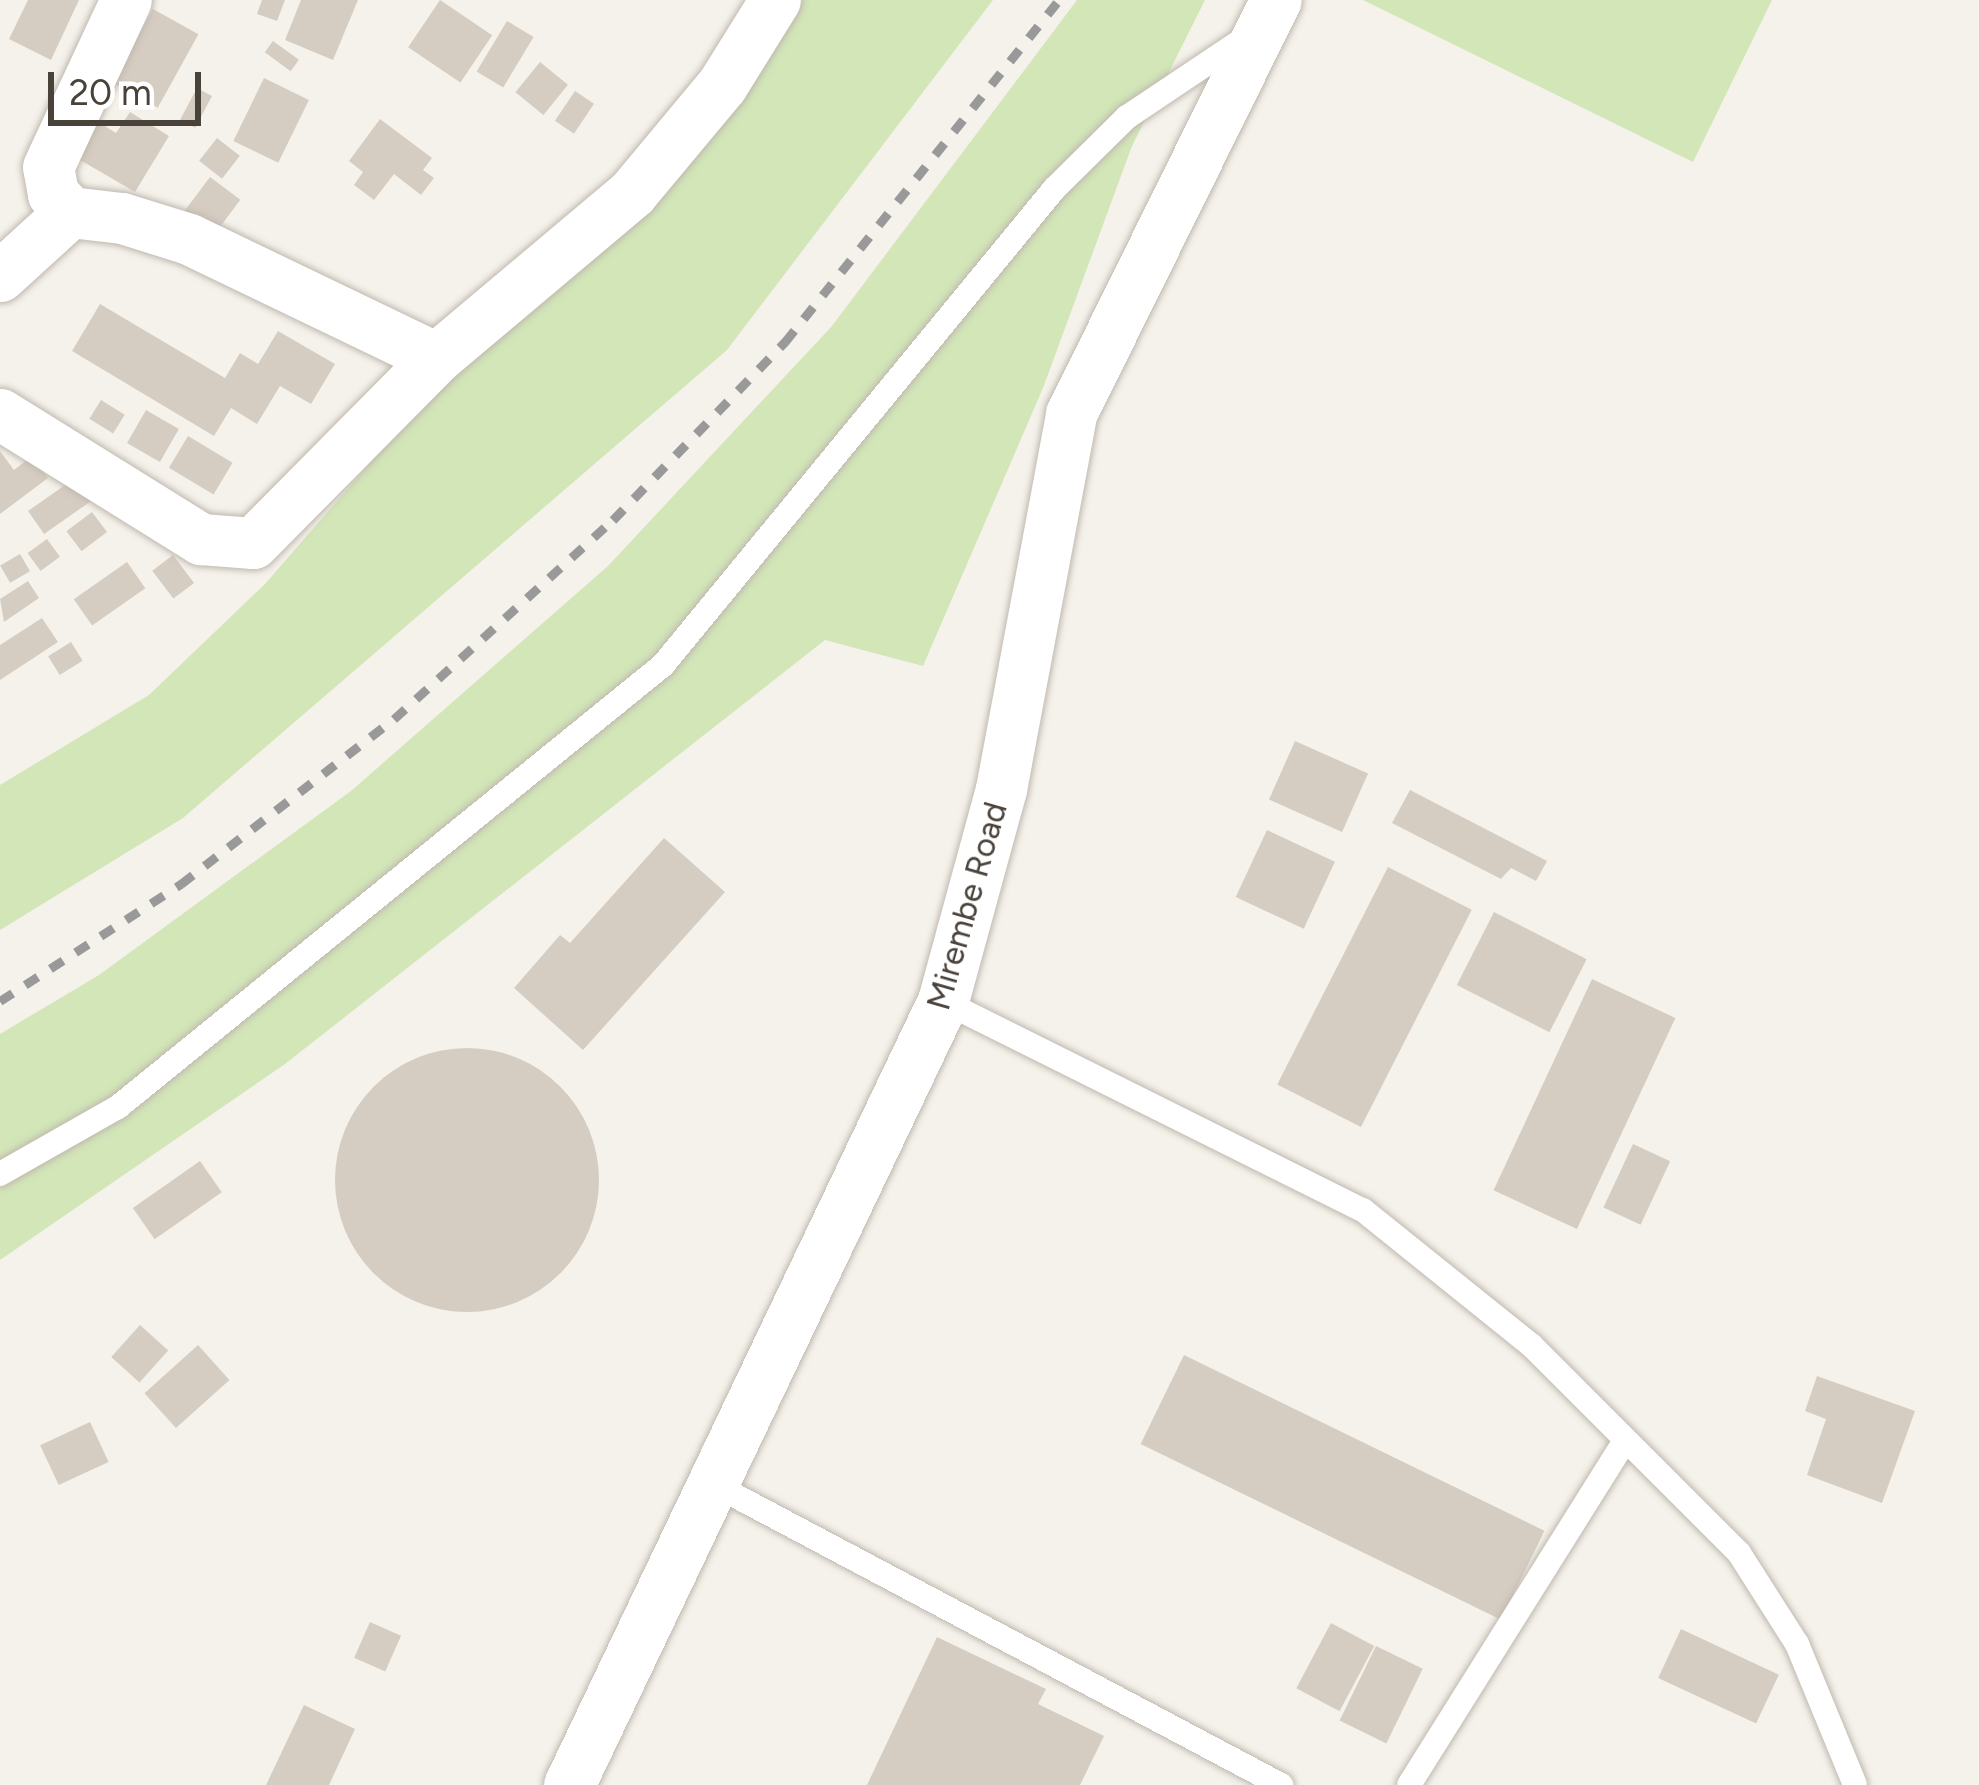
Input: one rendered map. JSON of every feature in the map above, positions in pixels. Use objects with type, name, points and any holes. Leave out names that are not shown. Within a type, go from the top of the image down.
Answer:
[{"type":"street","points":[[126,0],[48,167],[53,194],[70,212],[189,239],[436,358]]},
{"type":"street","points":[[0,414],[201,538],[238,546],[269,532],[436,358],[632,193],[722,86],[775,0]]},
{"type":"street","name":"Mirembe Road","points":[[569,1785],[943,1001],[1001,789],[1071,414],[1269,14]]},
{"type":"street","points":[[0,276],[70,212]]},
{"type":"lane","points":[[0,1174],[118,1107],[664,665],[1055,188],[1127,117],[1269,14]]},
{"type":"lane","points":[[943,1001],[1363,1210],[1531,1345],[1739,1552],[1797,1644],[1855,1785]]},
{"type":"lane","points":[[1409,1785],[1624,1442]]},
{"type":"lane","points":[[715,1485],[1281,1785]]},
{"type":"green space","points":[[803,0],[993,0],[727,350],[183,818],[0,930],[0,785],[149,695],[265,584],[417,409],[660,190]]},
{"type":"green space","points":[[1077,0],[1205,0],[1132,146],[1043,388],[923,666],[825,640],[285,1064],[0,1260],[0,1034],[99,975],[351,791],[608,566],[832,326]]},
{"type":"green space","points":[[1363,0],[1772,0],[1693,162]]},
{"type":"building","points":[[28,0],[79,0],[51,60],[9,39]]},
{"type":"building","points":[[262,0],[285,0],[277,21],[257,14]]},
{"type":"building","points":[[301,0],[358,0],[333,60],[285,40]]},
{"type":"building","points":[[440,0],[492,35],[460,82],[408,47]]},
{"type":"building","points":[[153,9],[198,34],[158,108],[112,82]]},
{"type":"building","points":[[507,21],[534,37],[503,88],[477,72]]},
{"type":"building","points":[[273,41],[299,60],[291,71],[265,52]]},
{"type":"building","points":[[540,62],[568,85],[543,115],[515,92]]},
{"type":"building","points":[[264,78],[309,100],[278,163],[233,141]]},
{"type":"building","points":[[197,88],[212,96],[195,128],[180,120]]},
{"type":"building","points":[[575,91],[594,104],[574,134],[555,121]]},
{"type":"building","points":[[130,112],[169,136],[135,192],[75,157],[97,121],[116,133]]},
{"type":"building","points":[[380,119],[432,158],[423,170],[434,178],[421,195],[394,174],[374,200],[354,185],[363,172],[349,161]]},
{"type":"building","points":[[217,138],[240,156],[222,179],[199,161]]},
{"type":"building","points":[[210,177],[240,200],[211,239],[181,216]]},
{"type":"building","points":[[100,304],[225,378],[240,353],[258,364],[278,331],[335,364],[311,404],[280,386],[257,424],[231,408],[214,436],[72,351]]},
{"type":"building","points":[[101,400],[125,415],[113,433],[89,419]]},
{"type":"building","points":[[146,410],[179,429],[160,462],[127,443]]},
{"type":"building","points":[[188,436],[233,463],[214,494],[169,468]]},
{"type":"building","points":[[0,451],[14,470],[32,456],[48,478],[0,514]]},
{"type":"building","points":[[78,476],[94,499],[44,534],[28,511]]},
{"type":"building","points":[[92,512],[107,532],[81,551],[66,531]]},
{"type":"building","points":[[47,539],[60,557],[41,571],[28,553]]},
{"type":"building","points":[[20,554],[30,571],[10,583],[0,566]]},
{"type":"building","points":[[173,555],[194,583],[173,599],[152,571]]},
{"type":"building","points":[[127,562],[145,588],[92,625],[74,599]]},
{"type":"building","points":[[28,581],[39,598],[4,622],[0,599]]},
{"type":"building","points":[[42,618],[58,642],[0,680],[0,645]]},
{"type":"building","points":[[71,642],[83,661],[60,675],[48,656]]},
{"type":"building","points":[[1295,741],[1368,774],[1342,832],[1269,799]]},
{"type":"building","points":[[1410,790],[1547,861],[1536,881],[1511,868],[1501,879],[1392,823]]},
{"type":"building","points":[[1267,830],[1335,862],[1304,929],[1236,897]]},
{"type":"building","points":[[664,838],[725,892],[583,1050],[514,988],[560,935],[570,943]]},
{"type":"building","points":[[1388,867],[1472,910],[1361,1127],[1277,1084]]},
{"type":"building","points":[[1494,912],[1587,959],[1549,1032],[1457,985]]},
{"type":"building","points":[[1592,979],[1675,1018],[1577,1229],[1494,1190]]},
{"type":"building","points":[[467,1048],[517,1058],[560,1087],[589,1130],[599,1180],[589,1230],[560,1273],[517,1302],[467,1312],[417,1302],[374,1273],[345,1230],[335,1180],[345,1130],[374,1087],[417,1058]]},
{"type":"building","points":[[1633,1144],[1670,1161],[1641,1225],[1603,1207]]},
{"type":"building","points":[[200,1161],[222,1192],[155,1239],[133,1208]]},
{"type":"building","points":[[140,1325],[168,1350],[139,1382],[111,1357]]},
{"type":"building","points":[[198,1345],[229,1380],[176,1428],[144,1393]]},
{"type":"building","points":[[1184,1355],[1544,1531],[1501,1620],[1141,1444]]},
{"type":"building","points":[[1817,1376],[1915,1411],[1882,1503],[1807,1475],[1826,1419],[1805,1411]]},
{"type":"building","points":[[90,1422],[109,1462],[59,1485],[40,1445]]},
{"type":"building","points":[[370,1622],[401,1636],[385,1671],[354,1658]]},
{"type":"building","points":[[1331,1623],[1374,1646],[1340,1711],[1296,1688]]},
{"type":"building","points":[[1681,1629],[1779,1675],[1756,1724],[1658,1678]]},
{"type":"building","points":[[937,1637],[1046,1689],[1038,1704],[1104,1736],[1080,1785],[867,1785]]},
{"type":"building","points":[[1376,1646],[1423,1669],[1386,1743],[1340,1721]]},
{"type":"building","points":[[304,1705],[355,1729],[329,1785],[266,1785]]},
{"type":"railway","points":[[0,1001],[181,884],[394,719],[613,520],[785,342],[1059,0]]}]
